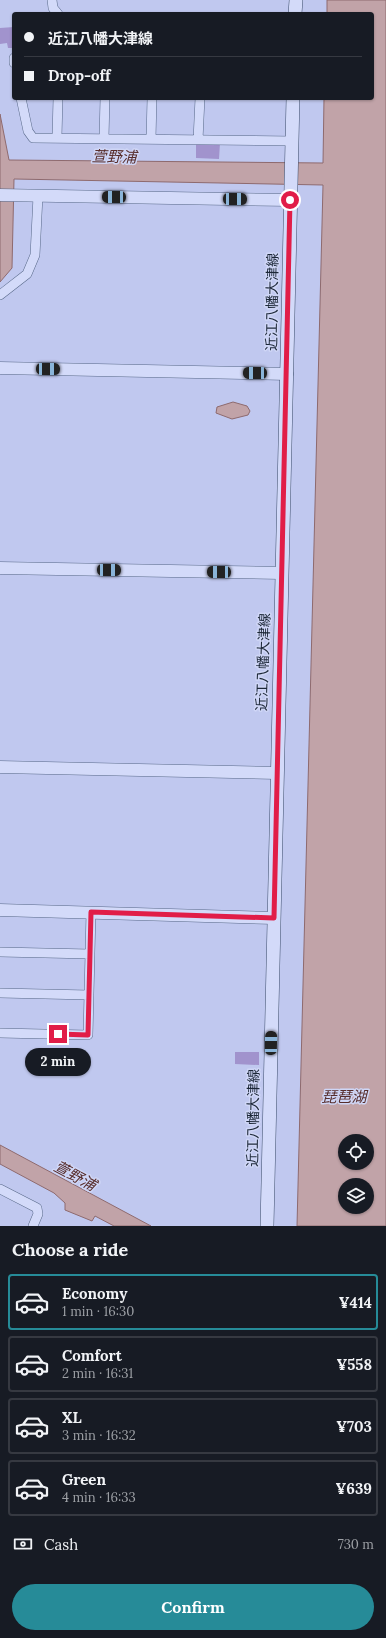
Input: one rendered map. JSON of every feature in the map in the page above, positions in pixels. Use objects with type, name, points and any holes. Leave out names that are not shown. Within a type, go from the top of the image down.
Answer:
[{"type":"main road","points":[[295,12],[296,0]]},
{"type":"main road","name":"近江八幡大津線","points":[[267,1226],[293,100]]},
{"type":"street","points":[[52,0],[53,8],[56,12]]},
{"type":"street","points":[[21,100],[28,130],[33,138],[57,137],[292,141]]},
{"type":"street","points":[[57,137],[58,100]]},
{"type":"street","points":[[104,138],[105,100]]},
{"type":"street","points":[[151,139],[152,100]]},
{"type":"street","points":[[198,140],[200,100]]},
{"type":"street","points":[[0,196],[290,196]]},
{"type":"street","points":[[0,295],[27,274],[34,260],[37,245],[38,196]]},
{"type":"street","points":[[0,368],[287,374]]},
{"type":"street","points":[[0,568],[281,573]]},
{"type":"street","points":[[0,766],[277,773]]},
{"type":"street","points":[[0,910],[274,918]]},
{"type":"street","points":[[0,1032],[88,1035],[91,912]]},
{"type":"street","points":[[0,952],[90,954]]},
{"type":"street","points":[[0,993],[89,995]]},
{"type":"street","points":[[0,1189],[37,1208],[38,1214],[33,1226]]},
{"type":"shaded area","points":[[12,27],[12,48],[8,48],[7,43],[0,44],[0,28]]},
{"type":"shaded area","points":[[196,143],[220,143],[219,159],[196,158]]},
{"type":"shaded area","points":[[235,1052],[259,1052],[259,1065],[235,1064]]},
{"type":"water","name":"琵琶湖","points":[[327,0],[386,0],[386,1226],[297,1226],[323,185],[14,179],[12,268],[0,282],[0,114],[9,160],[323,163],[324,100],[374,100],[374,12],[327,12]]},
{"type":"water","points":[[233,402],[247,406],[250,411],[248,415],[232,419],[216,413],[217,407]]},
{"type":"water","points":[[0,1145],[151,1226],[114,1226],[95,1216],[92,1221],[65,1210],[65,1203],[54,1193],[0,1164]]},
{"type":"route","points":[[58,1034],[88,1035],[91,912],[274,918],[290,200]]},
{"type":"water label","name":"萱野浦","points":[[114,157]]},
{"type":"water label","name":"萱野浦","points":[[75,1176]]}]
